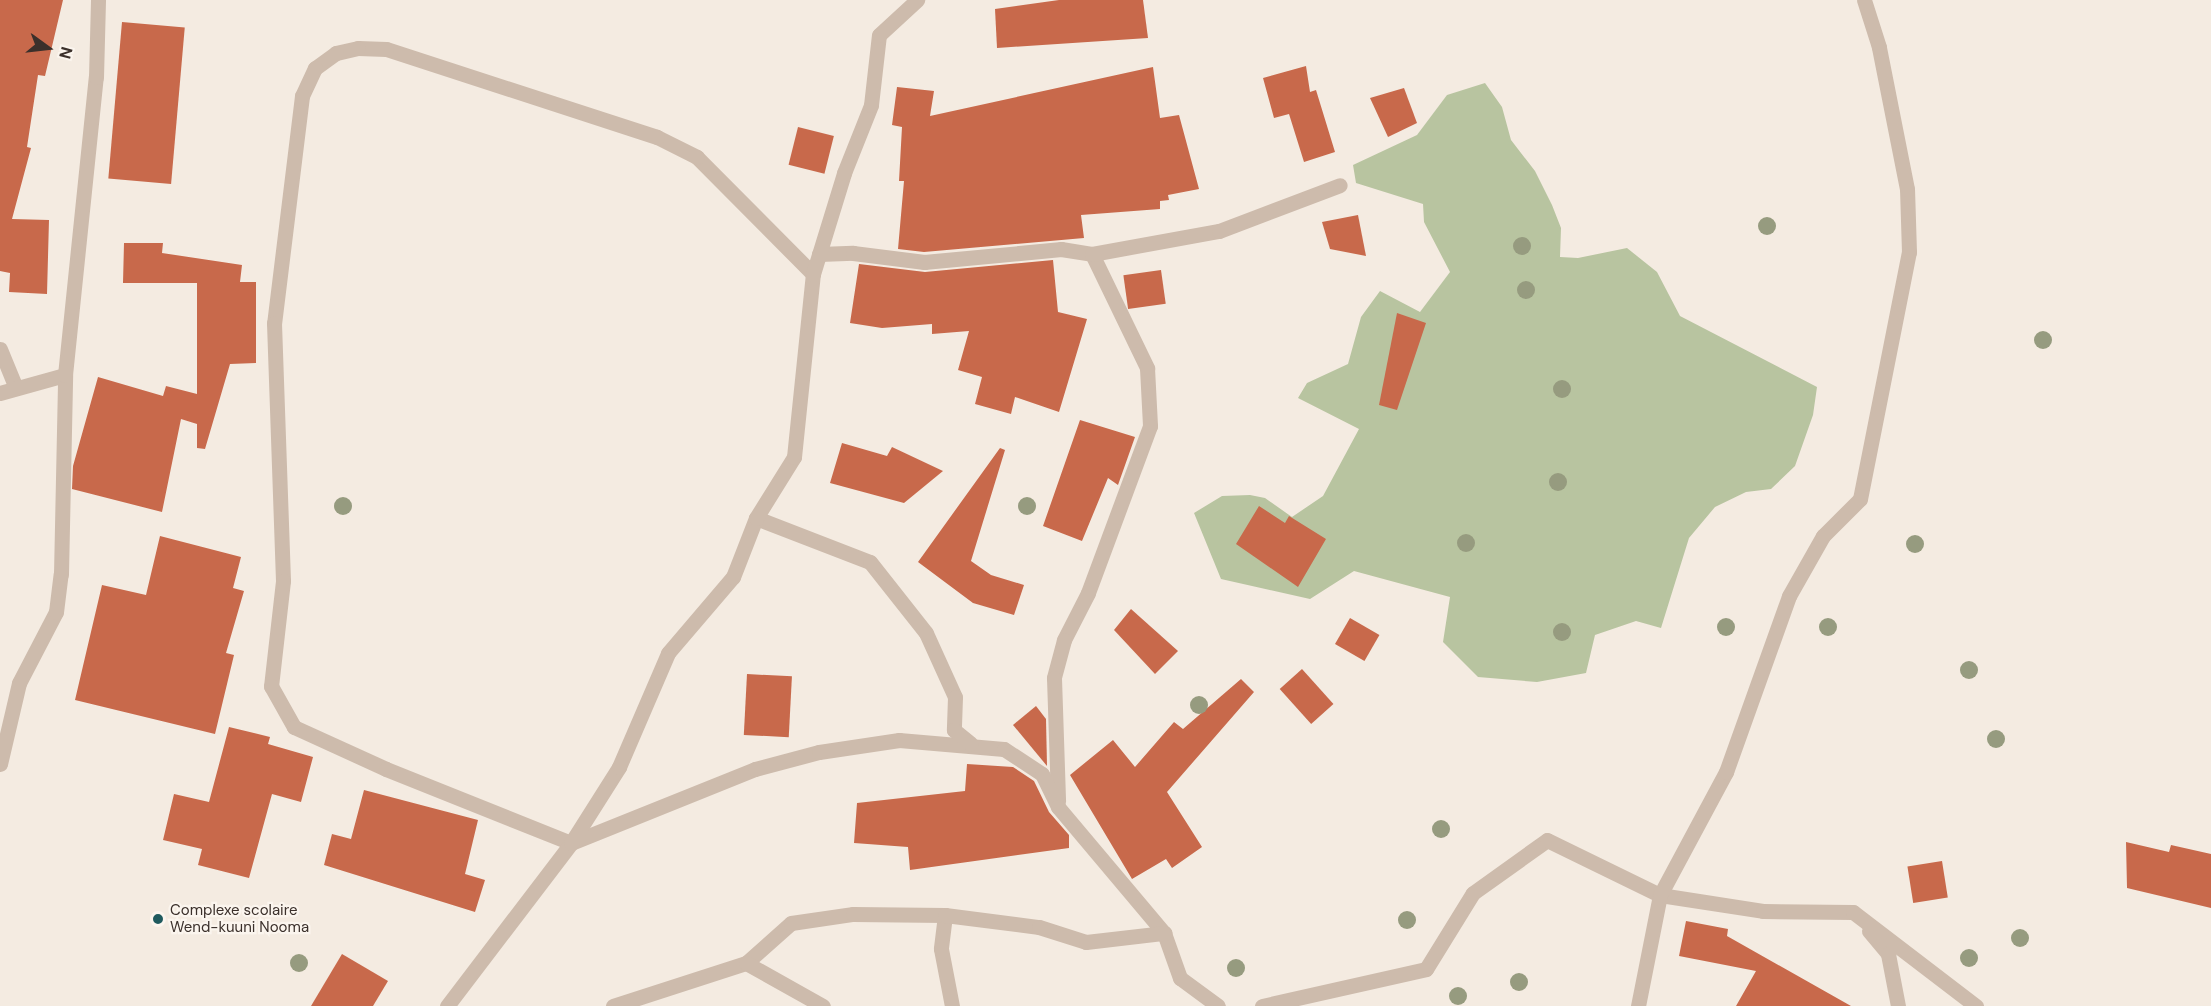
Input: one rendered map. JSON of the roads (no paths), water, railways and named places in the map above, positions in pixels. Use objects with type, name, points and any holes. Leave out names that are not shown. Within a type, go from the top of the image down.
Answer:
[{"type":"street","points":[[0,764],[19,683],[56,612],[64,504],[65,375],[96,77],[98,0]]},
{"type":"street","points":[[447,1006],[572,843],[619,767],[668,653],[733,577],[756,518],[794,457],[813,274],[844,173],[871,105],[879,35],[917,0]]},
{"type":"street","points":[[1638,1006],[1660,895],[1725,772],[1789,596],[1823,536],[1860,499],[1909,252],[1907,189],[1879,47],[1864,0]]},
{"type":"street","points":[[813,274],[697,157],[657,137],[386,49],[358,48],[336,53],[315,68],[302,96],[274,323],[283,581],[271,686],[294,727],[386,769],[572,843],[754,769],[787,761],[899,740],[970,743],[1004,749],[1042,774],[1058,807],[1164,933],[1180,978],[1218,1006]]},
{"type":"street","points":[[819,254],[853,253],[924,262],[1061,249],[1092,254],[1218,231],[1340,185]]},
{"type":"street","points":[[1058,807],[1054,678],[1064,640],[1088,593],[1150,426],[1147,368],[1092,254]]},
{"type":"street","points":[[0,349],[16,388]]},
{"type":"street","points":[[0,393],[65,375]]},
{"type":"street","points":[[756,518],[870,562],[926,633],[955,697],[954,730],[970,743]]},
{"type":"street","points":[[1262,1006],[1426,969],[1473,893],[1547,840],[1660,895],[1763,911],[1853,912],[1976,1006]]},
{"type":"street","points":[[1853,912],[1887,954],[1898,1006]]},
{"type":"street","points":[[613,1006],[746,963],[791,923],[853,914],[945,915],[1039,927],[1086,942],[1164,933]]},
{"type":"street","points":[[945,915],[941,949],[952,1006]]},
{"type":"street","points":[[746,963],[823,1006]]},
{"type":"place","name":"Complexe scolaire Wend-kuuni Nooma","points":[[158,919]]}]
